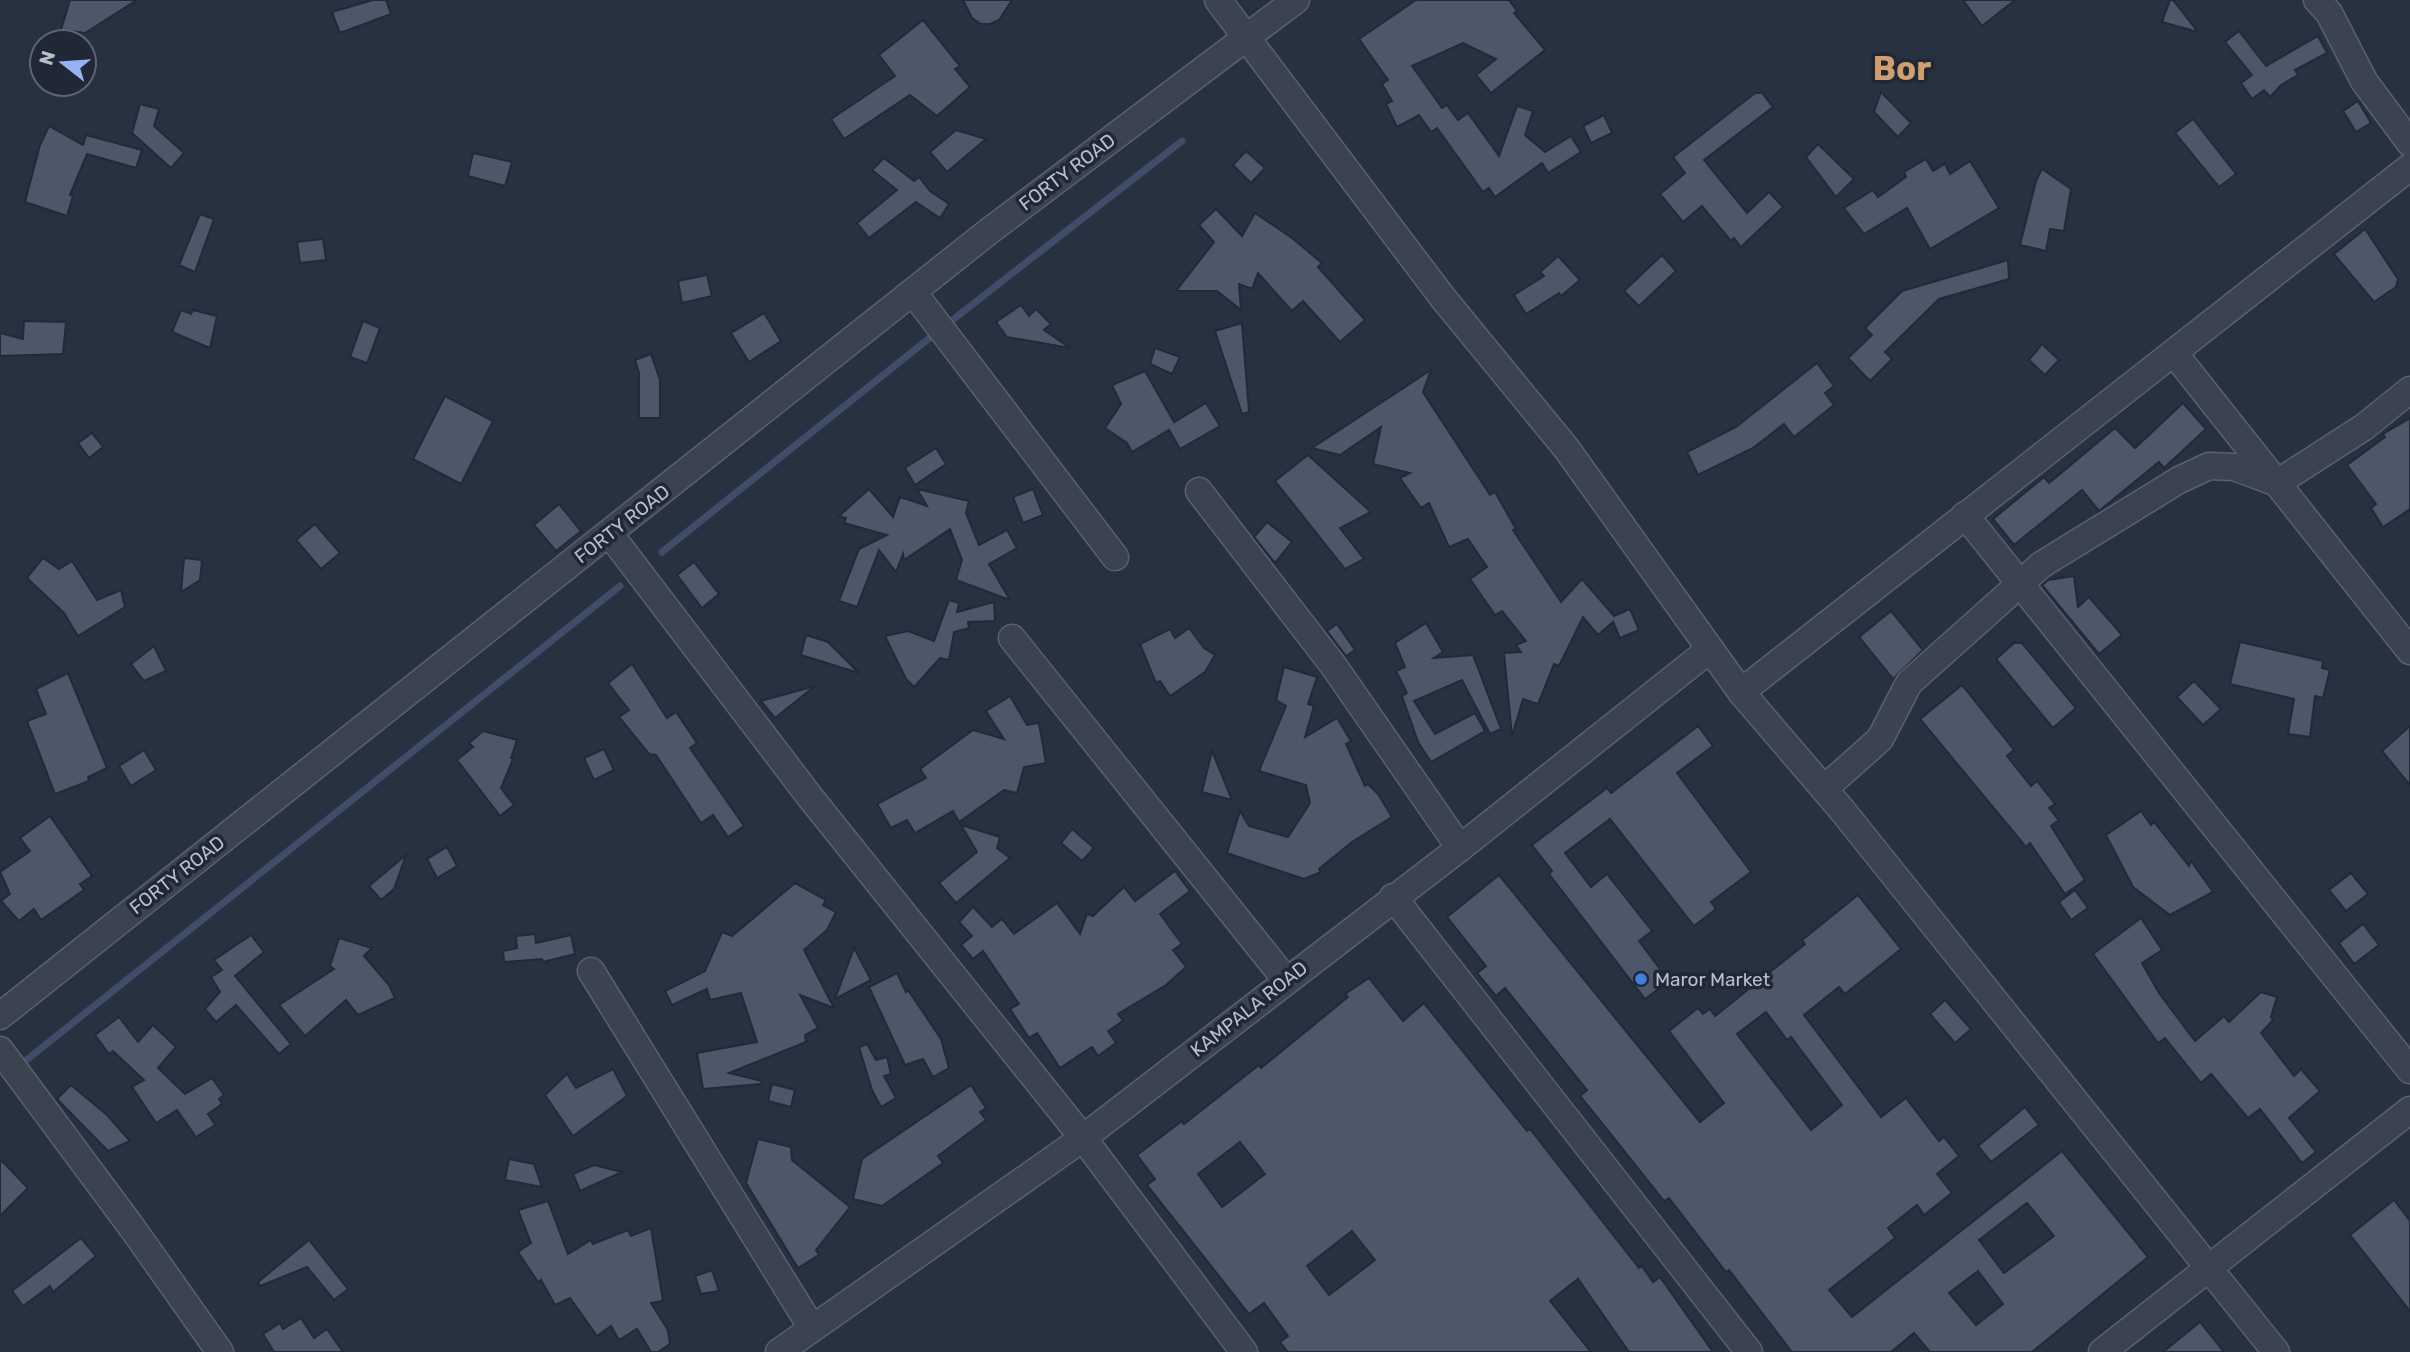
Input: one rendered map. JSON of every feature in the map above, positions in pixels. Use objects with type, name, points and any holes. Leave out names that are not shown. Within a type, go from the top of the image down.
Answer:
[{"type":"street","points":[[1218,0],[1443,298],[1566,448],[1741,692],[1824,789],[2276,1352]]},
{"type":"street","name":"FORTY ROAD","points":[[0,1016],[913,292],[1296,0]]},
{"type":"street","points":[[2317,0],[2329,13],[2364,81],[2410,143]]},
{"type":"street","points":[[1741,692],[2410,167]]},
{"type":"street","points":[[913,292],[1115,557]]},
{"type":"street","points":[[2174,354],[2277,483],[2400,618],[2410,651]]},
{"type":"street","points":[[2277,483],[2364,427],[2410,390]]},
{"type":"street","points":[[1824,789],[1880,739],[1909,683],[1961,639],[2018,583],[2179,480],[2210,466],[2234,467],[2277,483]]},
{"type":"street","points":[[1199,491],[1333,665],[1460,848]]},
{"type":"street","points":[[1965,515],[2410,1070]]},
{"type":"street","points":[[610,533],[810,797],[1083,1138],[1244,1352]]},
{"type":"street","points":[[1012,638],[1286,980]]},
{"type":"street","name":"KAMPALA ROAD","points":[[779,1352],[1083,1138],[1460,848],[1709,650]]},
{"type":"street","points":[[1393,897],[1749,1352]]},
{"type":"street","points":[[591,971],[813,1328]]},
{"type":"street","points":[[9,1063],[220,1352]]},
{"type":"street","points":[[2102,1352],[2410,1110]]},
{"type":"building","points":[[70,0],[137,0],[93,28],[62,28]]},
{"type":"building","points":[[373,0],[386,0],[391,14],[340,33],[332,12]]},
{"type":"building","points":[[963,0],[1012,0],[999,20],[981,24],[972,18]]},
{"type":"building","points":[[1416,0],[1509,0],[1517,11],[1514,13],[1545,50],[1491,93],[1476,75],[1496,59],[1463,43],[1412,66],[1442,108],[1447,105],[1458,120],[1468,113],[1499,156],[1517,106],[1533,111],[1525,135],[1545,152],[1571,136],[1581,152],[1548,173],[1542,163],[1495,197],[1489,188],[1483,192],[1437,128],[1431,132],[1419,115],[1397,127],[1386,104],[1392,101],[1382,84],[1388,80],[1359,39]]},
{"type":"building","points":[[1963,0],[2015,0],[1982,26]]},
{"type":"building","points":[[2170,0],[2173,0],[2198,32],[2162,22]]},
{"type":"building","points":[[923,20],[960,66],[955,69],[970,87],[937,116],[910,95],[844,139],[831,119],[895,76],[879,55]]},
{"type":"building","points":[[2239,31],[2266,66],[2318,36],[2327,53],[2295,70],[2298,75],[2281,85],[2270,97],[2264,90],[2252,99],[2241,83],[2252,75],[2225,42]]},
{"type":"building","points":[[1881,92],[1911,123],[1898,137],[1874,112]]},
{"type":"building","points":[[1755,93],[1762,93],[1773,107],[1704,160],[1747,213],[1769,192],[1783,207],[1741,247],[1734,238],[1731,241],[1702,206],[1683,222],[1660,194],[1685,173],[1673,157]]},
{"type":"building","points":[[2358,101],[2371,123],[2356,132],[2343,111]]},
{"type":"building","points":[[140,104],[159,109],[154,126],[184,153],[171,168],[132,133]]},
{"type":"building","points":[[1604,115],[1612,133],[1591,143],[1583,126]]},
{"type":"building","points":[[2193,119],[2236,174],[2219,187],[2175,133]]},
{"type":"building","points":[[49,126],[83,145],[86,135],[142,150],[136,168],[87,154],[70,195],[73,196],[67,216],[25,202],[40,145]]},
{"type":"building","points":[[956,130],[986,139],[947,172],[930,152]]},
{"type":"building","points":[[1818,144],[1854,179],[1836,197],[1806,157]]},
{"type":"building","points":[[1246,151],[1265,168],[1251,183],[1233,165]]},
{"type":"building","points":[[473,153],[512,162],[505,186],[468,176]]},
{"type":"building","points":[[884,158],[914,181],[919,177],[930,191],[949,204],[940,218],[916,202],[869,238],[857,223],[897,190],[872,170]]},
{"type":"building","points":[[1926,159],[1933,171],[1945,164],[1950,174],[1970,161],[1999,208],[1930,249],[1907,208],[1864,234],[1844,208],[1873,190],[1878,197],[1906,177],[1904,172]]},
{"type":"building","points":[[2042,169],[2071,189],[2064,231],[2050,229],[2046,251],[2020,245],[2036,181]]},
{"type":"building","points":[[1216,209],[1242,236],[1255,213],[1292,238],[1322,263],[1318,267],[1365,320],[1340,342],[1303,301],[1292,311],[1258,273],[1252,289],[1239,284],[1241,310],[1217,291],[1176,291],[1214,242],[1199,225]]},
{"type":"building","points":[[200,214],[214,219],[195,272],[179,265]]},
{"type":"building","points":[[2365,229],[2398,279],[2396,287],[2374,302],[2334,254]]},
{"type":"building","points":[[323,239],[326,260],[300,263],[297,242]]},
{"type":"building","points":[[1662,255],[1676,271],[1639,306],[1624,291]]},
{"type":"building","points":[[1558,256],[1580,280],[1561,296],[1559,293],[1526,314],[1514,295],[1544,276],[1540,272]]},
{"type":"building","points":[[2008,260],[2009,279],[1939,299],[1885,352],[1892,359],[1870,381],[1848,358],[1872,335],[1865,328],[1902,291]]},
{"type":"building","points":[[707,275],[712,296],[682,303],[678,281]]},
{"type":"building","points":[[1021,305],[1029,316],[1036,309],[1051,324],[1044,330],[1070,348],[1007,337],[996,322]]},
{"type":"building","points":[[181,310],[191,314],[193,310],[217,316],[210,348],[172,332]]},
{"type":"building","points":[[764,313],[781,341],[749,362],[731,333]]},
{"type":"building","points":[[24,321],[66,322],[63,354],[0,356],[0,333],[23,339]]},
{"type":"building","points":[[363,321],[380,328],[367,363],[350,357]]},
{"type":"building","points":[[1242,323],[1249,412],[1242,414],[1215,331]]},
{"type":"building","points":[[2042,344],[2059,360],[2045,375],[2029,360]]},
{"type":"building","points":[[1155,348],[1180,357],[1172,374],[1150,364]]},
{"type":"building","points":[[651,354],[660,380],[660,418],[639,418],[639,373],[635,360]]},
{"type":"building","points":[[1817,363],[1834,386],[1825,393],[1834,405],[1794,437],[1784,424],[1753,448],[1698,475],[1687,452],[1736,427]]},
{"type":"building","points":[[1431,370],[1423,392],[1490,495],[1495,492],[1516,529],[1513,530],[1561,602],[1582,579],[1614,616],[1630,609],[1639,630],[1620,638],[1613,622],[1598,635],[1583,617],[1559,666],[1554,664],[1538,704],[1523,699],[1512,736],[1504,653],[1521,652],[1516,645],[1526,641],[1502,611],[1495,615],[1470,579],[1487,567],[1468,539],[1449,547],[1429,503],[1421,508],[1400,478],[1410,473],[1373,464],[1381,427],[1340,455],[1312,448]]},
{"type":"building","points":[[1145,371],[1174,422],[1206,403],[1220,426],[1180,449],[1169,430],[1132,452],[1127,443],[1105,428],[1121,404],[1112,385]]},
{"type":"building","points":[[445,396],[493,421],[461,484],[413,459]]},
{"type":"building","points":[[2183,403],[2206,429],[2164,468],[2159,462],[2099,511],[2082,490],[2014,545],[1993,519],[2044,477],[2049,483],[2115,428],[2135,448]]},
{"type":"building","points":[[2410,418],[2410,509],[2383,527],[2371,508],[2376,504],[2347,465],[2385,437],[2383,434]]},
{"type":"building","points":[[92,433],[103,447],[89,458],[78,443]]},
{"type":"building","points":[[936,448],[946,464],[915,485],[905,468]]},
{"type":"building","points":[[1308,455],[1371,512],[1340,528],[1364,559],[1345,569],[1275,481]]},
{"type":"building","points":[[869,489],[893,517],[900,497],[927,506],[917,489],[969,501],[966,513],[979,545],[1007,530],[1017,548],[989,564],[1010,600],[956,580],[962,560],[950,529],[904,560],[903,554],[896,572],[879,550],[857,607],[839,601],[859,549],[887,535],[844,523],[846,518],[839,516]]},
{"type":"building","points":[[1033,489],[1043,515],[1023,523],[1013,497]]},
{"type":"building","points":[[559,504],[581,531],[556,551],[534,525]]},
{"type":"building","points":[[1267,522],[1292,542],[1275,563],[1254,537]]},
{"type":"building","points":[[315,524],[340,553],[321,569],[296,540]]},
{"type":"building","points":[[43,558],[59,569],[72,561],[97,600],[121,590],[125,607],[78,636],[64,613],[27,578]]},
{"type":"building","points":[[184,558],[202,560],[200,580],[181,592]]},
{"type":"building","points":[[694,562],[719,594],[702,608],[677,575]]},
{"type":"building","points":[[2074,576],[2078,607],[2089,597],[2122,635],[2099,654],[2042,585],[2048,580]]},
{"type":"building","points":[[949,600],[959,603],[957,612],[994,602],[995,621],[968,622],[969,628],[954,632],[949,660],[940,658],[914,687],[906,679],[885,636],[908,631],[934,641]]},
{"type":"building","points":[[1891,611],[1923,650],[1893,679],[1859,637]]},
{"type":"building","points":[[1426,623],[1443,652],[1434,658],[1473,655],[1501,729],[1490,734],[1462,680],[1414,701],[1435,734],[1475,713],[1485,731],[1431,762],[1418,742],[1402,696],[1407,693],[1396,671],[1405,667],[1395,643]]},
{"type":"building","points":[[1337,624],[1355,650],[1346,656],[1327,631]]},
{"type":"building","points":[[1189,628],[1204,648],[1215,655],[1205,672],[1170,696],[1160,681],[1156,683],[1140,644],[1170,629],[1175,638]]},
{"type":"building","points":[[806,635],[828,642],[859,673],[801,655]]},
{"type":"building","points":[[2240,642],[2323,661],[2322,668],[2330,670],[2323,698],[2315,696],[2310,737],[2288,734],[2294,699],[2230,684]]},
{"type":"building","points":[[2014,643],[2022,643],[2076,708],[2053,728],[1996,659]]},
{"type":"building","points":[[154,646],[166,671],[144,681],[131,664]]},
{"type":"building","points":[[632,664],[667,718],[676,712],[697,743],[690,748],[744,826],[728,837],[713,815],[701,823],[656,755],[649,754],[619,717],[629,710],[608,683]]},
{"type":"building","points":[[1284,667],[1317,677],[1308,704],[1314,706],[1305,737],[1337,718],[1351,741],[1346,744],[1365,786],[1368,784],[1378,794],[1392,817],[1352,842],[1319,869],[1321,872],[1304,879],[1227,853],[1240,811],[1249,826],[1288,837],[1310,803],[1306,785],[1259,771],[1286,706],[1276,700]]},
{"type":"building","points":[[68,673],[107,768],[88,777],[89,781],[55,794],[27,721],[46,714],[36,689]]},
{"type":"building","points":[[2194,681],[2221,709],[2203,725],[2177,697]]},
{"type":"building","points":[[1962,685],[2014,750],[2007,756],[2031,786],[2037,781],[2055,804],[2049,808],[2059,820],[2051,826],[2085,880],[2065,894],[2030,843],[2026,847],[1920,719]]},
{"type":"building","points":[[815,686],[775,718],[761,701]]},
{"type":"building","points":[[1010,696],[1027,725],[1039,723],[1046,763],[1024,767],[1017,793],[1004,790],[959,822],[953,811],[915,833],[907,820],[891,828],[877,804],[926,778],[920,769],[973,730],[1004,739],[986,711]]},
{"type":"building","points":[[1698,726],[1713,746],[1677,773],[1751,872],[1711,902],[1716,909],[1694,926],[1610,819],[1565,853],[1591,887],[1607,874],[1652,931],[1639,941],[1669,981],[1645,999],[1549,874],[1552,871],[1532,845],[1607,788],[1611,793]]},
{"type":"building","points":[[2410,726],[2410,785],[2382,751]]},
{"type":"building","points":[[483,731],[517,740],[511,758],[513,759],[501,788],[514,805],[500,816],[457,760],[473,747],[469,743]]},
{"type":"building","points":[[604,749],[614,770],[594,780],[584,758]]},
{"type":"building","points":[[144,750],[156,770],[131,786],[119,766]]},
{"type":"building","points":[[1212,751],[1232,800],[1202,792]]},
{"type":"building","points":[[2141,811],[2151,825],[2154,822],[2189,866],[2191,861],[2213,892],[2170,915],[2133,887],[2106,835]]},
{"type":"building","points":[[50,816],[92,876],[80,884],[84,890],[41,920],[34,909],[19,921],[1,901],[10,894],[0,872],[30,851],[20,838]]},
{"type":"building","points":[[961,825],[1000,837],[997,848],[1010,858],[956,903],[939,883],[977,852]]},
{"type":"building","points":[[1072,829],[1094,848],[1082,861],[1061,843]]},
{"type":"building","points":[[447,847],[457,866],[437,878],[427,859]]},
{"type":"building","points":[[406,855],[394,889],[381,900],[369,886]]},
{"type":"building","points":[[1175,871],[1190,891],[1160,914],[1182,944],[1173,950],[1186,967],[1166,985],[1118,1014],[1123,1021],[1108,1031],[1116,1043],[1098,1056],[1092,1047],[1060,1068],[1037,1033],[1029,1038],[1010,1009],[1019,1004],[983,951],[973,959],[961,945],[972,936],[959,922],[973,907],[992,927],[1002,919],[1014,934],[1057,903],[1080,934],[1087,914],[1093,916],[1124,887],[1135,901]]},
{"type":"building","points":[[2351,873],[2368,894],[2346,911],[2329,890]]},
{"type":"building","points":[[1499,875],[1700,1122],[1724,1103],[1669,1031],[1698,1008],[1703,1014],[1710,1009],[1715,1016],[1805,944],[1802,940],[1858,895],[1901,949],[1845,994],[1839,987],[1804,1015],[1881,1117],[1906,1098],[1939,1141],[1944,1137],[1959,1156],[1937,1174],[1952,1193],[1924,1215],[1917,1205],[1888,1228],[1895,1238],[1829,1290],[1852,1317],[2062,1151],[2148,1257],[2032,1352],[1930,1352],[1914,1333],[1891,1352],[1792,1352],[1729,1270],[1726,1272],[1669,1198],[1664,1201],[1580,1096],[1587,1090],[1505,988],[1496,996],[1477,973],[1486,966],[1447,917]],"holes":[[[1766,1012],[1787,1040],[1791,1037],[1842,1105],[1811,1130],[1737,1034]],[[2027,1203],[2054,1236],[2004,1273],[1979,1240]],[[1978,1271],[2003,1304],[1976,1325],[1949,1293]]]},
{"type":"building","points":[[795,883],[826,900],[823,905],[836,912],[827,930],[804,950],[834,1008],[800,995],[818,1028],[805,1035],[806,1042],[729,1073],[762,1081],[761,1084],[703,1089],[697,1053],[757,1042],[741,993],[710,1000],[707,989],[672,1005],[665,991],[705,971],[722,932],[732,936]]},
{"type":"building","points":[[2075,890],[2088,908],[2071,920],[2059,902]]},
{"type":"building","points":[[2141,918],[2162,950],[2142,963],[2159,993],[2195,1041],[2224,1016],[2229,1022],[2261,992],[2277,997],[2271,1017],[2273,1020],[2261,1033],[2294,1076],[2301,1069],[2320,1091],[2289,1118],[2316,1152],[2302,1163],[2260,1109],[2248,1118],[2211,1074],[2201,1083],[2165,1038],[2158,1043],[2093,954]]},
{"type":"building","points":[[2363,924],[2379,945],[2354,964],[2339,943]]},
{"type":"building","points":[[535,934],[536,943],[571,935],[575,954],[543,962],[542,959],[504,962],[503,951],[517,948],[516,936]]},
{"type":"building","points":[[251,935],[264,952],[235,976],[291,1044],[279,1054],[236,1005],[216,1022],[205,1009],[220,992],[211,977],[222,970],[214,960]]},
{"type":"building","points":[[339,938],[372,948],[364,956],[389,985],[395,998],[358,1015],[346,1000],[305,1036],[279,1005],[334,969],[330,966]]},
{"type":"building","points":[[854,948],[871,980],[835,999]]},
{"type":"building","points":[[897,973],[906,992],[908,990],[941,1039],[949,1068],[933,1077],[923,1059],[905,1065],[869,987]]},
{"type":"building","points":[[1369,978],[1403,1021],[1424,1003],[1527,1131],[1530,1129],[1639,1268],[1642,1266],[1653,1282],[1660,1277],[1713,1352],[1629,1352],[1578,1279],[1550,1301],[1591,1352],[1288,1352],[1280,1342],[1288,1336],[1264,1303],[1249,1314],[1147,1185],[1155,1179],[1137,1155],[1182,1121],[1184,1124],[1259,1065],[1261,1068],[1348,997],[1345,994]],"holes":[[[1240,1142],[1265,1174],[1222,1207],[1198,1174]],[[1352,1231],[1375,1260],[1329,1295],[1307,1266]]]},
{"type":"building","points":[[1945,1000],[1971,1029],[1955,1043],[1930,1014]]},
{"type":"building","points":[[119,1017],[138,1042],[153,1025],[176,1047],[158,1068],[185,1094],[212,1078],[224,1095],[219,1099],[222,1104],[208,1114],[215,1125],[196,1137],[177,1110],[156,1123],[132,1087],[144,1080],[113,1051],[109,1054],[95,1035]]},
{"type":"building","points":[[867,1044],[876,1060],[887,1057],[891,1074],[884,1076],[896,1098],[881,1107],[872,1090],[859,1047]]},
{"type":"building","points":[[613,1069],[627,1096],[573,1136],[545,1095],[567,1074],[576,1088]]},
{"type":"building","points":[[772,1084],[795,1090],[791,1107],[768,1101]]},
{"type":"building","points":[[71,1085],[107,1115],[130,1141],[108,1151],[57,1099]]},
{"type":"building","points":[[971,1085],[986,1108],[980,1112],[986,1120],[938,1156],[943,1163],[882,1206],[853,1199],[862,1159]]},
{"type":"building","points":[[2025,1107],[2039,1125],[1991,1162],[1978,1146]]},
{"type":"building","points":[[758,1139],[791,1147],[792,1160],[850,1207],[816,1250],[819,1255],[798,1268],[746,1183]]},
{"type":"building","points":[[0,1159],[28,1188],[0,1216]]},
{"type":"building","points":[[509,1159],[534,1164],[542,1187],[505,1180]]},
{"type":"building","points":[[594,1165],[622,1172],[580,1191],[573,1174]]},
{"type":"building","points":[[2394,1200],[2410,1221],[2410,1311],[2350,1235]]},
{"type":"building","points":[[548,1201],[568,1254],[591,1240],[593,1244],[628,1230],[631,1236],[651,1228],[663,1301],[651,1303],[668,1330],[670,1344],[658,1352],[651,1352],[637,1329],[619,1340],[611,1326],[597,1336],[570,1298],[555,1305],[541,1280],[538,1282],[518,1252],[531,1243],[518,1210]]},
{"type":"building","points":[[81,1238],[96,1256],[53,1292],[50,1286],[23,1306],[12,1291]]},
{"type":"building","points":[[309,1240],[348,1289],[334,1300],[307,1267],[260,1286],[258,1282]]},
{"type":"building","points":[[712,1270],[719,1291],[701,1294],[695,1276]]},
{"type":"building","points":[[301,1318],[314,1338],[327,1329],[343,1352],[274,1352],[263,1334],[280,1323],[283,1329]]},
{"type":"building","points":[[2200,1322],[2224,1352],[2163,1352]]},
{"type":"waterway","points":[[946,325],[1182,141]]},
{"type":"waterway","points":[[662,552],[937,332]]},
{"type":"waterway","points":[[19,1066],[620,586]]},
{"type":"place","name":"Maror Market","points":[[1641,979]]},
{"type":"district","name":"Bor","points":[[1902,68]]}]
